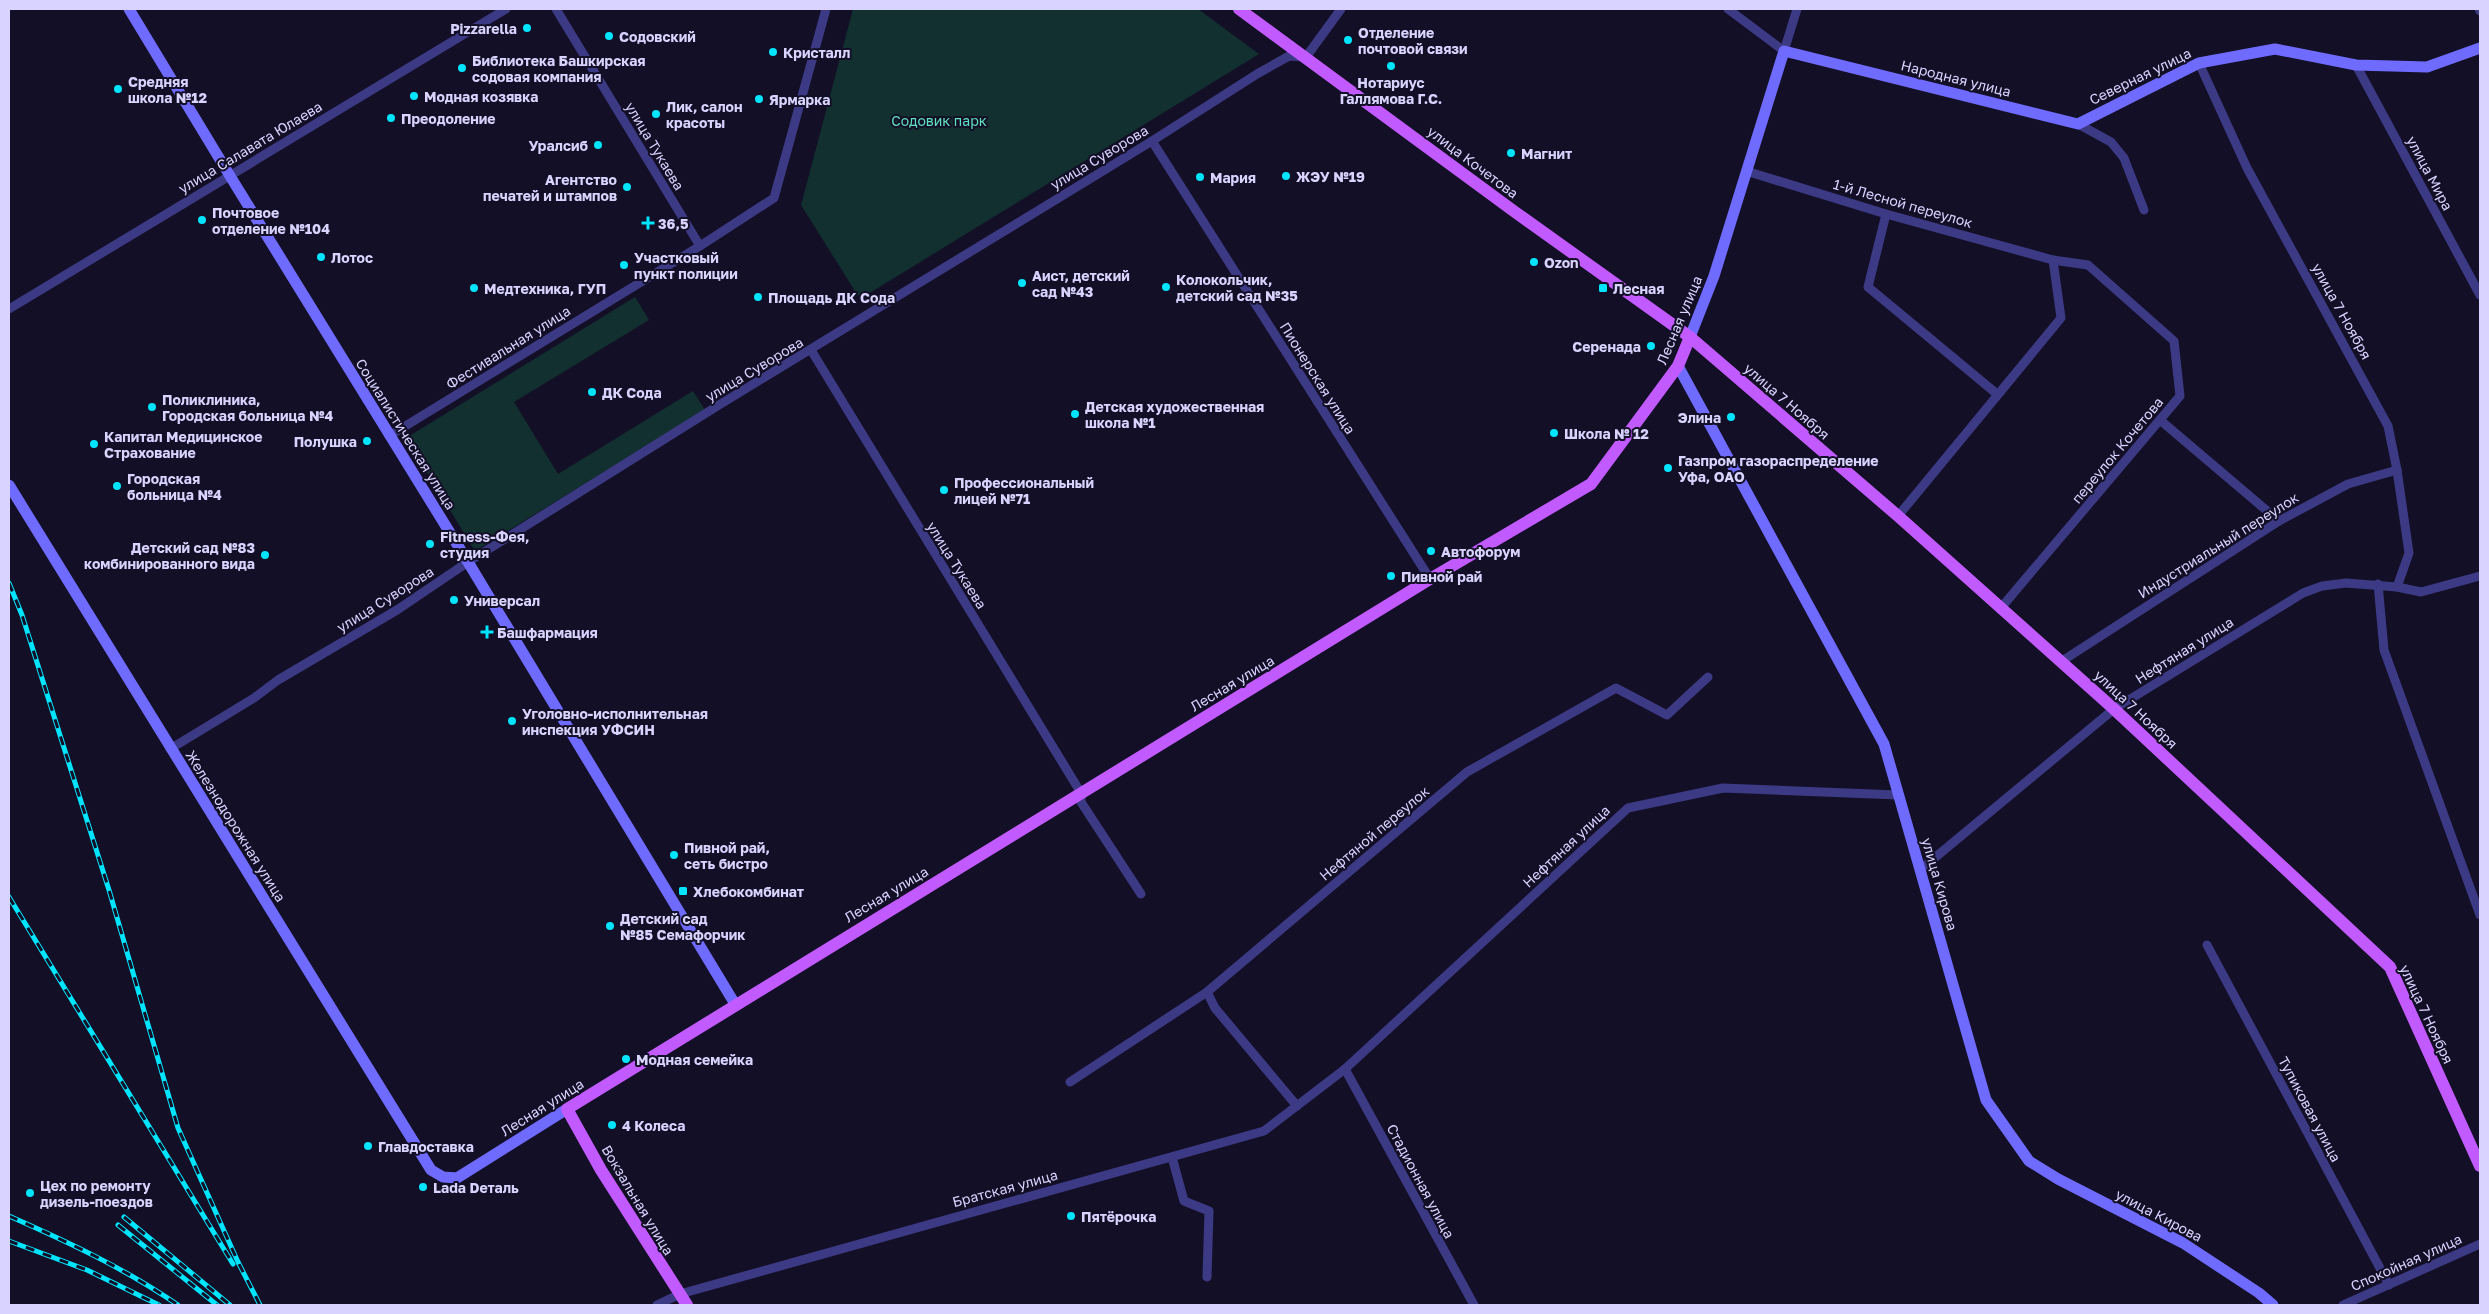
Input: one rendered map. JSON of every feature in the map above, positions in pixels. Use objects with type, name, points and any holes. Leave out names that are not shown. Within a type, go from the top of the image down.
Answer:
[{"type":"main road","name":"улица Кочетова","points":[[1239,9],[1515,212],[1690,337]]},
{"type":"main road","name":"Лесная улица","points":[[567,1109],[735,1004],[1430,579],[1591,484],[1678,366],[1690,337]]},
{"type":"main road","name":"улица 7 Ноября","points":[[1690,337],[1898,516],[2000,609],[2062,660],[2390,967],[2480,1166]]},
{"type":"main road","name":"Вокзальная улица","points":[[567,1109],[601,1170],[687,1305]]},
{"type":"street","name":"Социалистическая улица","points":[[130,9],[735,1004]]},
{"type":"street","name":"улица Салавата Юлаева","points":[[9,309],[506,9]]},
{"type":"street","name":"улица Тукаева","points":[[556,9],[700,246]]},
{"type":"street","name":"Фестивальная улица","points":[[389,436],[642,282],[774,198],[826,9]]},
{"type":"street","points":[[1285,42],[1289,49],[1289,56],[1306,57],[1340,9]]},
{"type":"street","name":"Народная улица","points":[[1728,9],[1784,51],[2078,124],[2111,142],[2124,158],[2144,210]]},
{"type":"street","name":"Лесная улица","points":[[1690,337],[1714,276],[1797,9]]},
{"type":"street","name":"Северная улица","points":[[2078,124],[2199,63],[2274,49],[2356,65],[2427,67],[2480,48]]},
{"type":"street","name":"улица Суворова","points":[[170,749],[254,698],[278,680],[397,610],[468,562],[1152,141],[1226,93],[1289,56]]},
{"type":"street","name":"улица 7 Ноября","points":[[2199,63],[2247,168],[2388,426],[2397,470],[2409,553],[2397,587]]},
{"type":"street","name":"улица Мира","points":[[2356,65],[2480,295]]},
{"type":"street","name":"Пионерская улица","points":[[1152,141],[1430,579]]},
{"type":"street","name":"1-й Лесной переулок","points":[[1746,171],[1886,214],[2053,260]]},
{"type":"street","points":[[1886,214],[1868,287],[1997,394]]},
{"type":"street","points":[[1898,516],[2061,318],[2053,260]]},
{"type":"street","name":"переулок Кочетова","points":[[2000,609],[2180,396],[2174,341],[2088,265],[2053,260]]},
{"type":"street","name":"улица Тукаева","points":[[811,350],[1081,793],[1081,802],[1141,894]]},
{"type":"street","name":"улица Кирова","points":[[1678,366],[1884,744],[1986,1100],[2029,1161],[2058,1179],[2183,1243],[2259,1293],[2273,1305]]},
{"type":"street","points":[[2160,420],[2279,521]]},
{"type":"street","name":"Индустриальный переулок","points":[[2062,660],[2279,521],[2348,484],[2397,470]]},
{"type":"street","name":"Железнодорожная улица","points":[[9,485],[431,1170],[443,1177]]},
{"type":"street","name":"Нефтяная улица","points":[[1920,870],[2114,708],[2303,593],[2322,586],[2346,582],[2378,584],[2421,592],[2480,576]]},
{"type":"street","points":[[2378,584],[2384,650],[2480,915]]},
{"type":"street","name":"Нефтяной переулок","points":[[1070,1082],[1207,992],[1467,772],[1616,688],[1668,715],[1708,677]]},
{"type":"street","name":"Нефтяная улица","points":[[1345,1069],[1628,808],[1723,788],[1898,796]]},
{"type":"street","name":"Тупиковая улица","points":[[2207,945],[2389,1285]]},
{"type":"street","points":[[1207,992],[1227,1023],[1297,1106]]},
{"type":"street","name":"Братская улица","points":[[657,1305],[680,1294],[1264,1130],[1345,1069]]},
{"type":"street","name":"Стадионная улица","points":[[1345,1069],[1474,1305]]},
{"type":"street","name":"Лесная улица","points":[[443,1177],[457,1178],[567,1109]]},
{"type":"street","points":[[1172,1157],[1184,1201],[1209,1211],[1207,1277]]},
{"type":"street","name":"Спокойная улица","points":[[2343,1305],[2480,1244]]},
{"type":"green space","name":"Содовик парк","points":[[853,9],[1198,9],[1259,54],[860,299],[801,205]]},
{"type":"green space","points":[[635,297],[649,320],[514,402],[558,474],[693,391],[705,410],[475,551],[406,438]]},
{"type":"railway","points":[[9,583],[22,615],[109,890],[178,1128],[238,1262],[260,1305]]},
{"type":"railway","points":[[9,897],[233,1264]]},
{"type":"railway","points":[[9,1216],[95,1256],[137,1279],[178,1305]]},
{"type":"railway","points":[[124,1217],[230,1305]]},
{"type":"railway","points":[[118,1225],[217,1305]]},
{"type":"railway","points":[[9,1241],[87,1270],[159,1305]]},
{"type":"place","name":"Pizzarella","points":[[527,28]]},
{"type":"place","name":"Содовский","points":[[609,36]]},
{"type":"place","name":"Отделение почтовой связи","points":[[1348,40]]},
{"type":"place","name":"Кристалл","points":[[773,52]]},
{"type":"place","name":"Нотариус Галлямова Г.С.","points":[[1391,66]]},
{"type":"place","name":"Библиотека Башкирская содовая компания","points":[[462,68]]},
{"type":"place","name":"Средняя школа №12","points":[[118,89]]},
{"type":"place","name":"Модная козявка","points":[[414,96]]},
{"type":"place","name":"Ярмарка","points":[[759,99]]},
{"type":"place","name":"Лик, салон красоты","points":[[656,114]]},
{"type":"place","name":"Преодоление","points":[[391,118]]},
{"type":"place","name":"Уралсиб","points":[[598,145]]},
{"type":"place","name":"Магнит","points":[[1511,153]]},
{"type":"place","name":"ЖЭУ №19","points":[[1286,176]]},
{"type":"place","name":"Мария","points":[[1200,177]]},
{"type":"place","name":"Агентство печатей и штампов","points":[[627,187]]},
{"type":"place","name":"Почтовое отделение №104","points":[[202,220]]},
{"type":"place","name":"36,5","points":[[648,223]]},
{"type":"place","name":"Лотос","points":[[321,257]]},
{"type":"place","name":"Ozon","points":[[1534,262]]},
{"type":"place","name":"Участковый пункт полиции","points":[[624,265]]},
{"type":"place","name":"Аист, детский сад №43","points":[[1022,283]]},
{"type":"place","name":"Колокольчик, детский сад №35","points":[[1166,287]]},
{"type":"place","name":"Медтехника, ГУП","points":[[474,288]]},
{"type":"place","name":"Лесная","points":[[1603,288]]},
{"type":"place","name":"Площадь ДК Сода","points":[[758,297]]},
{"type":"place","name":"Серенада","points":[[1651,346]]},
{"type":"place","name":"ДК Сода","points":[[592,392]]},
{"type":"place","name":"Поликлиника, Городская больница №4","points":[[152,407]]},
{"type":"place","name":"Детская художественная школа №1","points":[[1075,414]]},
{"type":"place","name":"Элина","points":[[1731,417]]},
{"type":"place","name":"Школа № 12","points":[[1554,433]]},
{"type":"place","name":"Полушка","points":[[367,441]]},
{"type":"place","name":"Капитал Медицинское Страхование","points":[[94,444]]},
{"type":"place","name":"Газпром газораспределение Уфа, ОАО","points":[[1668,468]]},
{"type":"place","name":"Городская больница №4","points":[[117,486]]},
{"type":"place","name":"Профессиональный лицей №71","points":[[944,490]]},
{"type":"place","name":"Fitness-Фея, студия","points":[[430,544]]},
{"type":"place","name":"Автофорум","points":[[1431,551]]},
{"type":"place","name":"Детский сад №83 комбинированного вида","points":[[265,555]]},
{"type":"place","name":"Пивной рай","points":[[1391,576]]},
{"type":"place","name":"Универсал","points":[[454,600]]},
{"type":"place","name":"Башфармация","points":[[487,632]]},
{"type":"place","name":"Уголовно-исполнительная инспекция УФСИН","points":[[512,721]]},
{"type":"place","name":"Пивной рай, сеть бистро","points":[[674,855]]},
{"type":"place","name":"Хлебокомбинат","points":[[683,891]]},
{"type":"place","name":"Детский сад №85 Семафорчик","points":[[610,926]]},
{"type":"place","name":"Модная семейка","points":[[626,1059]]},
{"type":"place","name":"4 Колеса","points":[[612,1125]]},
{"type":"place","name":"Главдоставка","points":[[368,1146]]},
{"type":"place","name":"Lada Dеталь","points":[[423,1187]]},
{"type":"place","name":"Цех по ремонту дизель-поездов","points":[[30,1193]]},
{"type":"place","name":"Пятёрочка","points":[[1071,1216]]}]
